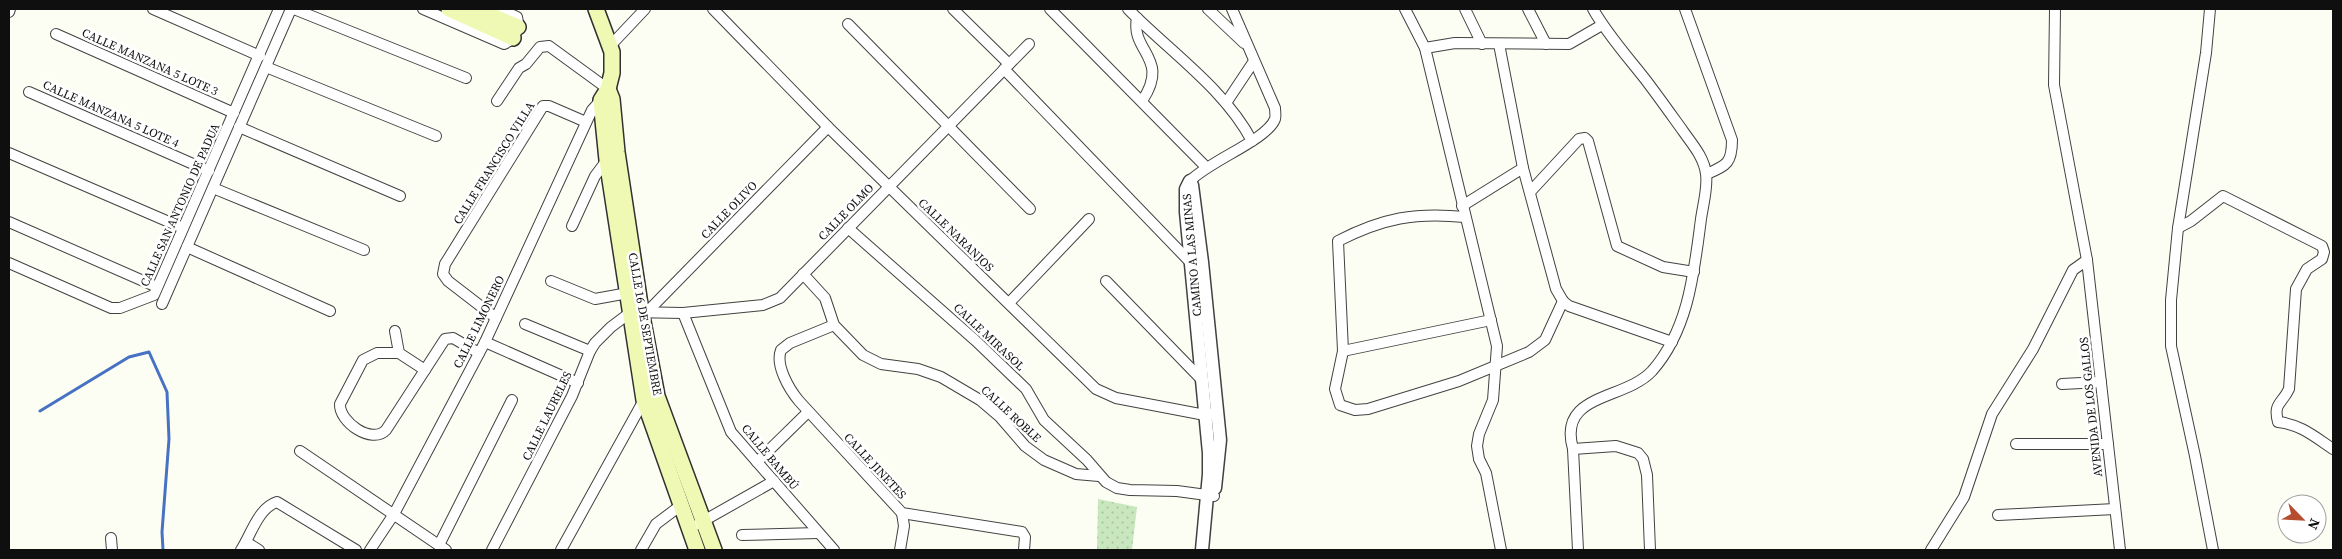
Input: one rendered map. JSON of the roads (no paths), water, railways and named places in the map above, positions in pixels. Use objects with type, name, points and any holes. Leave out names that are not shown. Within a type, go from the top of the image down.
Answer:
[{"type":"main road","points":[[449,9],[516,32]]},
{"type":"main road","points":[[476,9],[516,32]]},
{"type":"main road","points":[[586,9],[604,30]]},
{"type":"main road","points":[[596,9],[604,30]]},
{"type":"main road","name":"CALLE 16 DE SEPTIEMBRE","points":[[604,30],[611,45],[613,61],[605,95],[608,160],[628,293],[640,311],[644,400],[697,550]]},
{"type":"main road","name":"CALLE 16 DE SEPTIEMBRE","points":[[605,95],[612,99],[617,152],[640,311],[657,396],[714,550]]},
{"type":"street","points":[[153,9],[260,56]]},
{"type":"street","name":"CALLE SAN ANTONIO DE PADUA","points":[[9,263],[98,304],[115,309],[150,298],[157,287],[209,171],[279,9]]},
{"type":"street","points":[[293,9],[466,78]]},
{"type":"street","name":"CALLE SAN ANTONIO DE PADUA","points":[[162,304],[293,9]]},
{"type":"street","points":[[423,9],[504,44],[516,32],[517,17],[500,9]]},
{"type":"street","points":[[604,9],[604,30]]},
{"type":"street","points":[[611,45],[645,9]]},
{"type":"street","name":"CALLE NARANJOS","points":[[713,9],[828,127],[1102,393],[1116,398],[1211,414]]},
{"type":"street","points":[[953,9],[1203,278]]},
{"type":"street","points":[[1050,9],[1206,167]]},
{"type":"street","points":[[1128,9],[1226,103],[1244,125],[1252,141]]},
{"type":"street","points":[[1208,9],[1247,45]]},
{"type":"street","points":[[1190,181],[1206,167],[1252,141],[1268,129],[1275,119],[1275,108],[1232,9]]},
{"type":"street","points":[[1405,9],[1425,48],[1497,346],[1492,400],[1479,434],[1477,446],[1479,459],[1486,473],[1501,550]]},
{"type":"street","points":[[1465,9],[1482,44]]},
{"type":"street","points":[[1528,9],[1546,44]]},
{"type":"street","points":[[1578,550],[1570,422],[1578,411],[1602,398],[1633,386],[1644,378],[1652,370],[1682,325],[1694,272],[1706,174],[1700,156],[1653,89],[1602,25],[1593,9]]},
{"type":"street","points":[[1685,9],[1732,140],[1731,158],[1727,163],[1706,174]]},
{"type":"street","name":"AVENIDA DE LOS GALLOS","points":[[2055,9],[2054,85],[2087,260],[2120,550]]},
{"type":"street","points":[[2210,9],[2206,53],[2178,228],[2171,300],[2171,346],[2196,456],[2213,550]]},
{"type":"street","points":[[1136,18],[1137,33],[1152,66],[1152,84],[1142,101]]},
{"type":"street","points":[[848,24],[1030,209]]},
{"type":"street","points":[[1425,48],[1455,43],[1569,44],[1602,25]]},
{"type":"street","name":"CALLE MANZANA 5 LOTE 3","points":[[56,34],[234,113]]},
{"type":"street","name":"CALLE OLMO","points":[[640,311],[661,314],[683,313],[769,303],[780,298],[948,124],[1029,44]]},
{"type":"street","points":[[1499,44],[1523,168],[1556,289],[1563,301],[1570,306],[1672,342]]},
{"type":"street","points":[[497,101],[519,68],[526,64],[540,47],[549,46],[605,95]]},
{"type":"street","points":[[1226,103],[1254,61]]},
{"type":"street","points":[[266,67],[436,136]]},
{"type":"street","name":"CALLE MANZANA 5 LOTE 4","points":[[30,92],[209,171]]},
{"type":"street","name":"CALLE LIMONERO","points":[[370,550],[394,514],[485,342],[586,122],[592,110],[605,95]]},
{"type":"street","name":"CALLE FRANCISCO VILLA","points":[[496,318],[448,281],[443,274],[445,264],[543,106],[549,106],[586,122]]},
{"type":"street","points":[[240,127],[400,196]]},
{"type":"street","name":"CALLE OLIVO","points":[[640,311],[828,127]]},
{"type":"street","points":[[1530,192],[1579,139],[1585,138],[1588,141],[1617,246],[1663,267],[1694,272]]},
{"type":"street","points":[[9,153],[183,228]]},
{"type":"street","points":[[572,226],[595,176],[608,160]]},
{"type":"street","points":[[1523,168],[1464,212],[1392,219],[1338,241],[1343,351],[1337,374],[1336,394],[1340,405],[1355,410],[1368,409],[1450,384],[1529,352],[1542,344],[1563,301]]},
{"type":"street","name":"CAMINO A LAS MINAS","points":[[1190,181],[1186,190],[1203,278],[1211,414]]},
{"type":"street","points":[[213,188],[364,250]]},
{"type":"street","points":[[2178,228],[2191,221],[2223,196],[2322,246],[2324,252],[2322,259],[2307,269],[2296,289],[2289,389],[2278,403],[2275,412],[2278,422],[2291,423],[2333,449]]},
{"type":"street","name":"CAMINO A LAS MINAS","points":[[1191,212],[1192,264],[1203,381],[1219,458],[1210,496],[1202,550]]},
{"type":"street","points":[[1009,303],[1089,219]]},
{"type":"street","points":[[9,222],[157,287]]},
{"type":"street","name":"CALLE MIRASOL","points":[[848,228],[976,341],[1026,390],[1044,420],[1087,460],[1099,476]]},
{"type":"street","points":[[187,247],[330,311]]},
{"type":"street","points":[[1931,550],[1964,497],[1992,414],[2033,349],[2073,270],[2087,260]]},
{"type":"street","name":"CALLE ROBLE","points":[[803,274],[825,298],[834,325],[863,355],[881,364],[931,372],[972,394],[1000,417],[1025,446],[1044,460],[1076,474],[1099,476],[1117,488],[1177,490],[1210,496]]},
{"type":"street","points":[[1106,281],[1203,381]]},
{"type":"street","points":[[551,282],[595,299],[628,293]]},
{"type":"street","name":"CALLE LAURELES","points":[[492,550],[578,383],[590,351],[601,335],[640,311]]},
{"type":"street","name":"CALLE BAMBÚ","points":[[683,313],[731,432],[834,550]]},
{"type":"street","points":[[1343,351],[1491,320]]},
{"type":"street","points":[[526,324],[590,351]]},
{"type":"street","name":"CALLE JINETES","points":[[834,325],[790,343],[781,350],[779,355],[789,386],[808,412],[902,513],[1022,532],[1025,537],[1024,550]]},
{"type":"street","points":[[395,331],[399,353]]},
{"type":"street","points":[[425,370],[399,353],[377,353],[363,360],[340,404],[343,415],[348,422],[377,436],[386,430],[425,370],[445,339],[449,337],[479,353]]},
{"type":"street","points":[[485,342],[578,383]]},
{"type":"street","points":[[2062,384],[2101,382]]},
{"type":"street","points":[[300,452],[442,548],[512,400]]},
{"type":"street","points":[[561,550],[644,400]]},
{"type":"street","points":[[757,462],[808,412]]},
{"type":"street","points":[[2016,444],[2108,444]]},
{"type":"street","points":[[1573,448],[1616,446],[1638,453],[1643,459],[1647,475],[1650,550]]},
{"type":"street","points":[[689,528],[774,481]]},
{"type":"street","name":"CAMINO A LAS MINAS","points":[[1210,496],[1210,550]]},
{"type":"street","points":[[259,550],[244,546],[257,519],[270,504],[277,502],[356,550]]},
{"type":"street","points":[[641,550],[656,524],[680,506]]},
{"type":"street","points":[[1998,515],[2115,509]]},
{"type":"street","points":[[900,550],[904,526],[902,513]]},
{"type":"street","points":[[742,535],[818,533]]},
{"type":"street","points":[[112,538],[112,550]]},
{"type":"waterway","points":[[40,411],[129,357],[149,352],[167,392],[169,439],[162,532],[163,550]]}]
